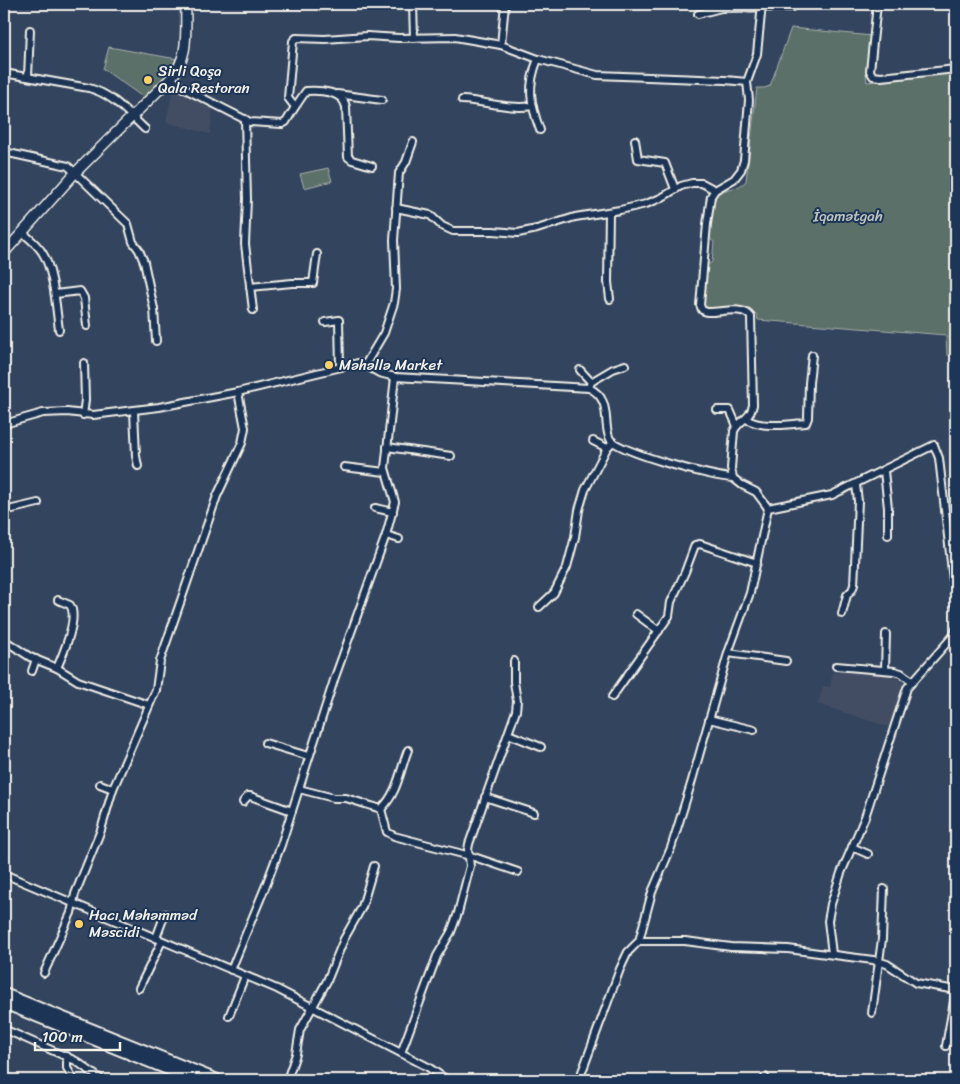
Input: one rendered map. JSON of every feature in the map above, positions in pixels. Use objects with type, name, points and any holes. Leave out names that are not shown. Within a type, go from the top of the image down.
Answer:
[{"type":"main road","points":[[4,994],[217,1080]]},
{"type":"main road","points":[[4,1003],[195,1080]]},
{"type":"street","points":[[4,253],[75,173],[171,78],[180,66],[183,60],[185,44],[186,4]]},
{"type":"street","points":[[413,4],[414,38]]},
{"type":"street","points":[[501,45],[504,4]]},
{"type":"street","points":[[698,14],[721,8],[762,5],[793,6],[796,4]]},
{"type":"street","points":[[877,4],[870,68],[873,76],[881,77],[956,69]]},
{"type":"street","points":[[736,426],[750,415],[752,405],[751,317],[744,311],[707,312],[702,310],[700,305],[711,196],[715,190],[732,182],[743,165],[749,100],[747,82],[757,54],[762,5]]},
{"type":"street","points":[[28,77],[30,30]]},
{"type":"street","points":[[295,107],[288,98],[294,41],[296,38],[325,39],[372,36],[455,37],[501,45],[538,59],[605,76],[747,82]]},
{"type":"street","points":[[538,59],[531,80],[532,106],[540,130]]},
{"type":"street","points":[[4,73],[95,90],[109,97],[144,129]]},
{"type":"street","points":[[171,78],[183,88],[245,119],[258,123],[282,124],[286,122],[306,91],[382,100]]},
{"type":"street","points":[[337,94],[344,101],[346,108],[348,157],[372,166]]},
{"type":"street","points":[[462,100],[481,101],[514,107],[532,106]]},
{"type":"street","points":[[245,119],[247,200],[245,244],[253,310]]},
{"type":"street","points":[[635,140],[638,159],[665,163],[676,189]]},
{"type":"street","points":[[365,365],[384,333],[394,303],[396,281],[394,240],[399,173],[406,162],[413,142]]},
{"type":"street","points":[[4,152],[68,166],[125,220],[130,228],[133,242],[140,250],[144,262],[154,309],[156,342]]},
{"type":"street","points":[[396,208],[430,215],[442,226],[453,230],[512,233],[537,229],[575,217],[609,212],[655,201],[676,189],[697,182],[706,184],[715,190]]},
{"type":"street","points":[[609,212],[608,282],[610,299]]},
{"type":"street","points":[[22,232],[43,253],[46,259],[55,294],[59,330]]},
{"type":"street","points":[[250,287],[292,282],[313,282],[317,254]]},
{"type":"street","points":[[55,294],[80,291],[84,298],[87,326]]},
{"type":"street","points":[[325,322],[339,320],[340,367]]},
{"type":"street","points":[[746,419],[756,424],[769,425],[806,423],[808,418],[812,355]]},
{"type":"street","points":[[83,415],[85,405],[84,363]]},
{"type":"street","points":[[4,424],[43,413],[67,412],[83,415],[100,415],[134,411],[238,392],[358,363],[378,373],[395,377],[590,385],[613,369],[626,365]]},
{"type":"street","points":[[579,1080],[623,963],[628,952],[639,941],[652,892],[666,860],[691,784],[728,653],[746,604],[757,563],[768,508],[756,492],[733,478],[714,476],[661,461],[612,442],[608,434],[605,406],[580,370]]},
{"type":"street","points":[[232,970],[266,885],[292,811],[308,756],[393,512],[394,498],[385,472],[395,377]]},
{"type":"street","points":[[44,973],[71,913],[75,894],[101,830],[113,789],[129,756],[157,686],[160,661],[216,496],[242,443],[244,428],[238,392]]},
{"type":"street","points":[[717,410],[730,410],[736,426],[732,439],[731,468],[733,478]]},
{"type":"street","points":[[134,411],[138,466]]},
{"type":"street","points":[[594,441],[607,448]]},
{"type":"street","points":[[540,607],[554,594],[567,567],[576,537],[579,510],[585,490],[612,442]]},
{"type":"street","points":[[768,508],[823,498],[856,485],[934,445],[939,458],[956,606]]},
{"type":"street","points":[[387,447],[452,456]]},
{"type":"street","points":[[344,467],[385,472]]},
{"type":"street","points":[[884,470],[888,508],[888,535]]},
{"type":"street","points":[[842,614],[845,600],[854,585],[858,501],[856,485]]},
{"type":"street","points":[[4,510],[38,503]]},
{"type":"street","points":[[375,508],[393,512]]},
{"type":"street","points":[[386,535],[399,538]]},
{"type":"street","points":[[612,697],[669,616],[670,602],[685,572],[695,545],[700,544],[757,563]]},
{"type":"street","points":[[56,668],[63,656],[69,638],[73,613],[70,605],[58,600]]},
{"type":"street","points":[[636,614],[659,631]]},
{"type":"street","points":[[832,954],[828,922],[829,912],[841,873],[865,817],[907,688],[948,641],[956,629]]},
{"type":"street","points":[[886,634],[886,670]]},
{"type":"street","points":[[4,640],[78,681],[149,705]]},
{"type":"street","points":[[728,653],[786,661]]},
{"type":"street","points":[[32,670],[36,659]]},
{"type":"street","points":[[401,1054],[437,956],[451,932],[458,913],[470,866],[468,856],[469,844],[517,707],[514,661]]},
{"type":"street","points":[[836,666],[886,670],[901,673],[912,681]]},
{"type":"street","points":[[709,719],[754,730]]},
{"type":"street","points":[[508,734],[541,747]]},
{"type":"street","points":[[265,743],[308,756]]},
{"type":"street","points":[[380,809],[393,793],[408,750]]},
{"type":"street","points":[[100,784],[113,789]]},
{"type":"street","points":[[299,789],[334,798],[346,798],[380,809]]},
{"type":"street","points":[[243,802],[250,796],[292,811]]},
{"type":"street","points":[[485,797],[534,813]]},
{"type":"street","points":[[380,809],[387,832],[394,836],[518,872]]},
{"type":"street","points":[[852,847],[868,854]]},
{"type":"street","points":[[286,1080],[296,1054],[300,1030],[327,981],[344,939],[362,907],[374,866]]},
{"type":"street","points":[[4,874],[313,1006],[428,1067],[447,1080]]},
{"type":"street","points":[[872,1013],[880,961],[884,889]]},
{"type":"street","points":[[139,988],[159,940],[165,914]]},
{"type":"street","points":[[639,941],[684,941],[731,948],[788,949],[880,961],[912,982],[956,990],[946,1046]]},
{"type":"street","points":[[229,1016],[245,976]]},
{"type":"street","points":[[4,1029],[83,1064],[102,1080]]},
{"type":"street","points":[[67,1056],[68,1068],[74,1080]]},
{"type":"shaded area","points":[[173,90],[188,93],[213,106],[210,134],[166,122]]},
{"type":"shaded area","points":[[842,669],[898,674],[906,684],[892,728],[818,704],[823,686],[830,687],[833,672],[838,673]]},
{"type":"green space","name":"İqamətgah","points":[[791,28],[872,36],[868,73],[866,75],[867,82],[956,72],[956,355],[947,355],[946,335],[758,320],[757,315],[750,308],[705,309],[703,306],[707,265],[712,262],[714,242],[709,238],[713,206],[717,195],[746,181],[757,88],[770,86]]},
{"type":"green space","points":[[109,47],[177,59],[173,69],[144,98],[103,69]]},
{"type":"green space","points":[[328,168],[332,181],[304,188],[300,174]]},
{"type":"place","name":"Sirli Qoşa Qala Restoran","points":[[148,80]]},
{"type":"place","name":"Məhəllə Market","points":[[329,365]]},
{"type":"place","name":"Hacı Məhəmməd Məscidi","points":[[79,924]]}]
